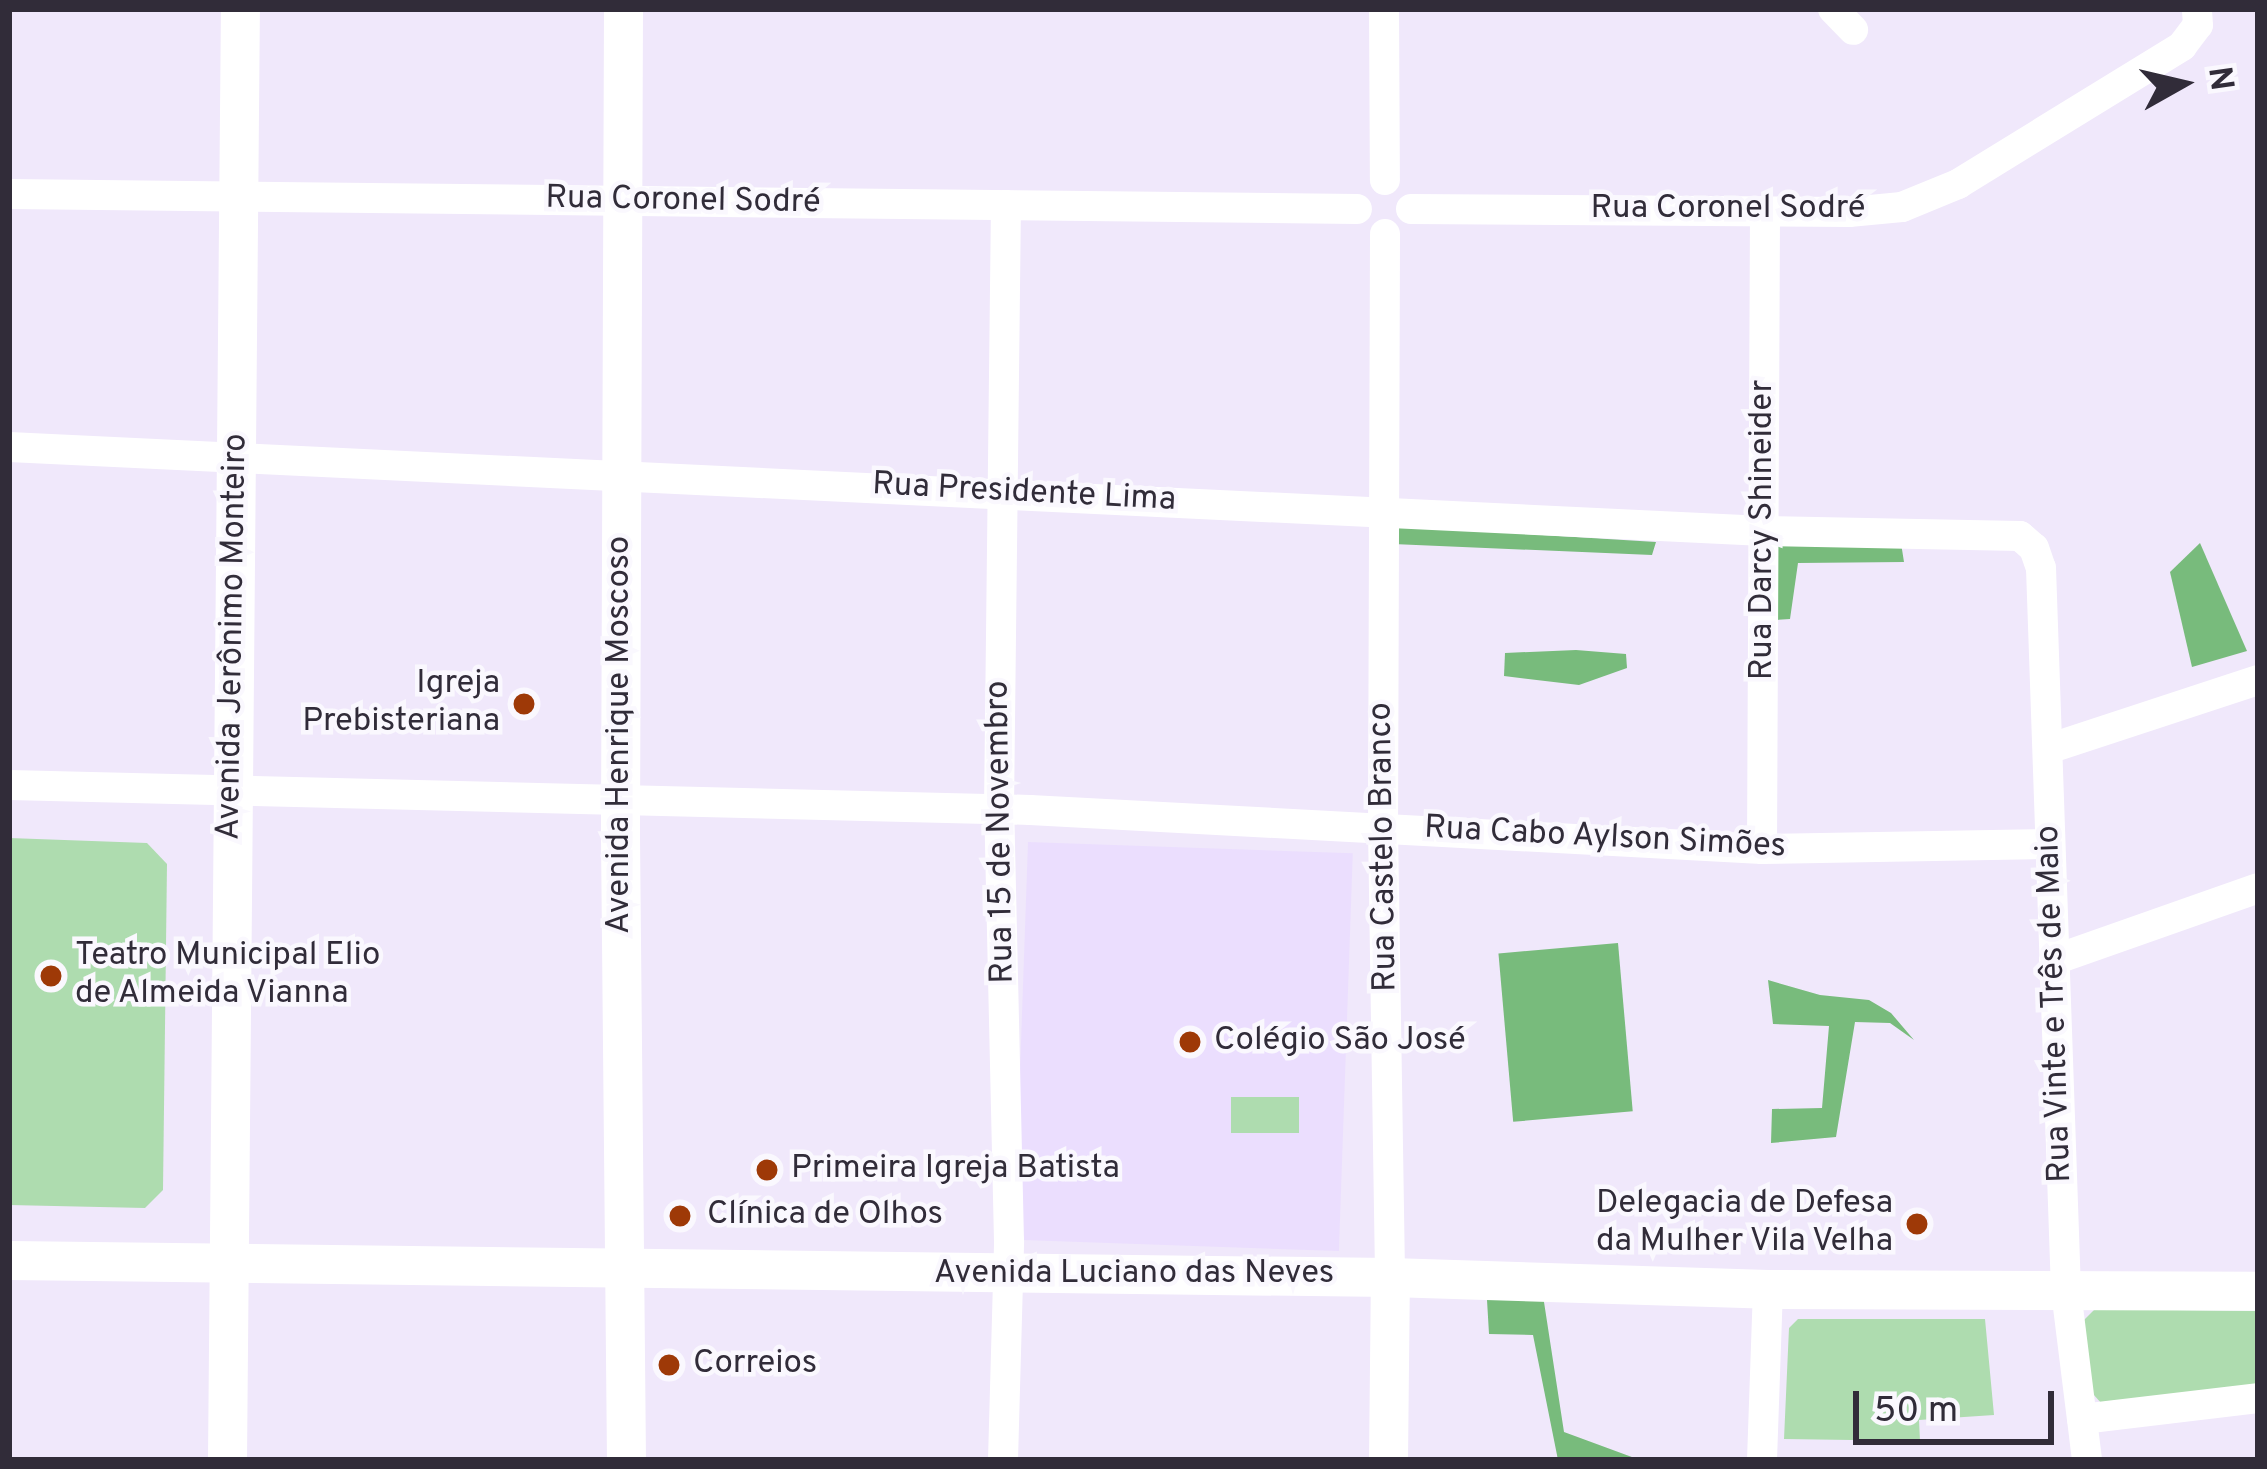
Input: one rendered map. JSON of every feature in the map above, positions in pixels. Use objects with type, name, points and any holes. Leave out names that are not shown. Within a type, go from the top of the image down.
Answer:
[{"type":"main road","name":"Avenida Jerônimo Monteiro","points":[[226,1460],[240,9]]},
{"type":"main road","name":"Avenida Henrique Moscoso","points":[[623,9],[620,798],[626,1460]]},
{"type":"main road","name":"Avenida Luciano das Neves","points":[[9,1260],[1390,1277],[1768,1288],[2258,1291]]},
{"type":"main road","name":"Rua Castelo Branco","points":[[1388,1460],[1390,1277]]},
{"type":"street","points":[[1384,9],[1384,180]]},
{"type":"street","name":"Rua Coronel Sodré","points":[[1411,209],[1876,211],[1940,194],[2182,46],[2195,34],[2198,13]]},
{"type":"street","points":[[1384,180],[1404,189],[1411,209],[1406,224],[1385,234],[1366,227],[1357,209],[1365,189],[1384,180]]},
{"type":"street","name":"Rua Coronel Sodré","points":[[9,194],[1357,209]]},
{"type":"street","name":"Rua 15 de Novembro","points":[[1003,1460],[1008,1274],[999,809],[1006,205]]},
{"type":"street","name":"Rua Darcy Shineider","points":[[1762,849],[1765,211]]},
{"type":"street","name":"Rua Castelo Branco","points":[[1385,234],[1383,828],[1390,1277]]},
{"type":"street","name":"Rua Presidente Lima","points":[[9,447],[1764,531],[1997,532],[2020,536],[2034,548]]},
{"type":"street","name":"Rua Vinte e Três de Maio","points":[[2034,548],[2042,568],[2066,1292],[2086,1460]]},
{"type":"street","points":[[2048,749],[2258,680]]},
{"type":"street","name":"Rua Cabo Aylson Simões","points":[[9,785],[999,809],[1762,849],[2050,844]]},
{"type":"street","points":[[2054,960],[2258,888]]},
{"type":"street","points":[[1762,1460],[1768,1288]]},
{"type":"street","points":[[2082,1419],[2258,1399]]},
{"type":"shaded area","name":"Colégio São José","points":[[1028,842],[1353,853],[1339,1251],[1014,1240]]},
{"type":"green space","points":[[1393,522],[1656,542],[1652,555],[1393,544]]},
{"type":"green space","points":[[1775,541],[1901,543],[1904,562],[1798,563],[1790,619],[1774,620]]},
{"type":"green space","points":[[2200,543],[2247,651],[2192,667],[2170,572]]},
{"type":"green space","points":[[1505,653],[1626,654],[1627,668],[1579,685],[1504,676]]},
{"type":"green space","points":[[9,838],[147,843],[167,864],[163,1190],[145,1208],[9,1205]]},
{"type":"green space","points":[[1618,943],[1633,1111],[1513,1122],[1498,953]]},
{"type":"green space","points":[[1768,980],[1820,995],[1869,1000],[1891,1013],[1914,1040],[1890,1023],[1855,1022],[1836,1137],[1771,1143],[1772,1109],[1822,1108],[1829,1026],[1773,1024]]},
{"type":"green space","points":[[1231,1097],[1299,1097],[1299,1133],[1231,1133]]},
{"type":"green space","points":[[1542,1289],[1564,1432],[1640,1460],[1558,1460],[1533,1335],[1489,1334],[1487,1300]]},
{"type":"green space","points":[[2095,1309],[2258,1311],[2258,1389],[2102,1404],[2093,1394],[2084,1320]]},
{"type":"green space","points":[[1798,1319],[1985,1319],[1994,1415],[1919,1420],[1920,1441],[1784,1439],[1789,1328]]},
{"type":"place","name":"Igreja Prebisteriana","points":[[524,704]]},
{"type":"place","name":"Teatro Municipal Elio de Almeida Vianna","points":[[51,976]]},
{"type":"place","name":"Colégio São José","points":[[1190,1042]]},
{"type":"place","name":"Primeira Igreja Batista","points":[[767,1170]]},
{"type":"place","name":"Clínica de Olhos","points":[[680,1216]]},
{"type":"place","name":"Delegacia de Defesa da Mulher Vila Velha","points":[[1917,1224]]},
{"type":"place","name":"Correios","points":[[669,1365]]}]
